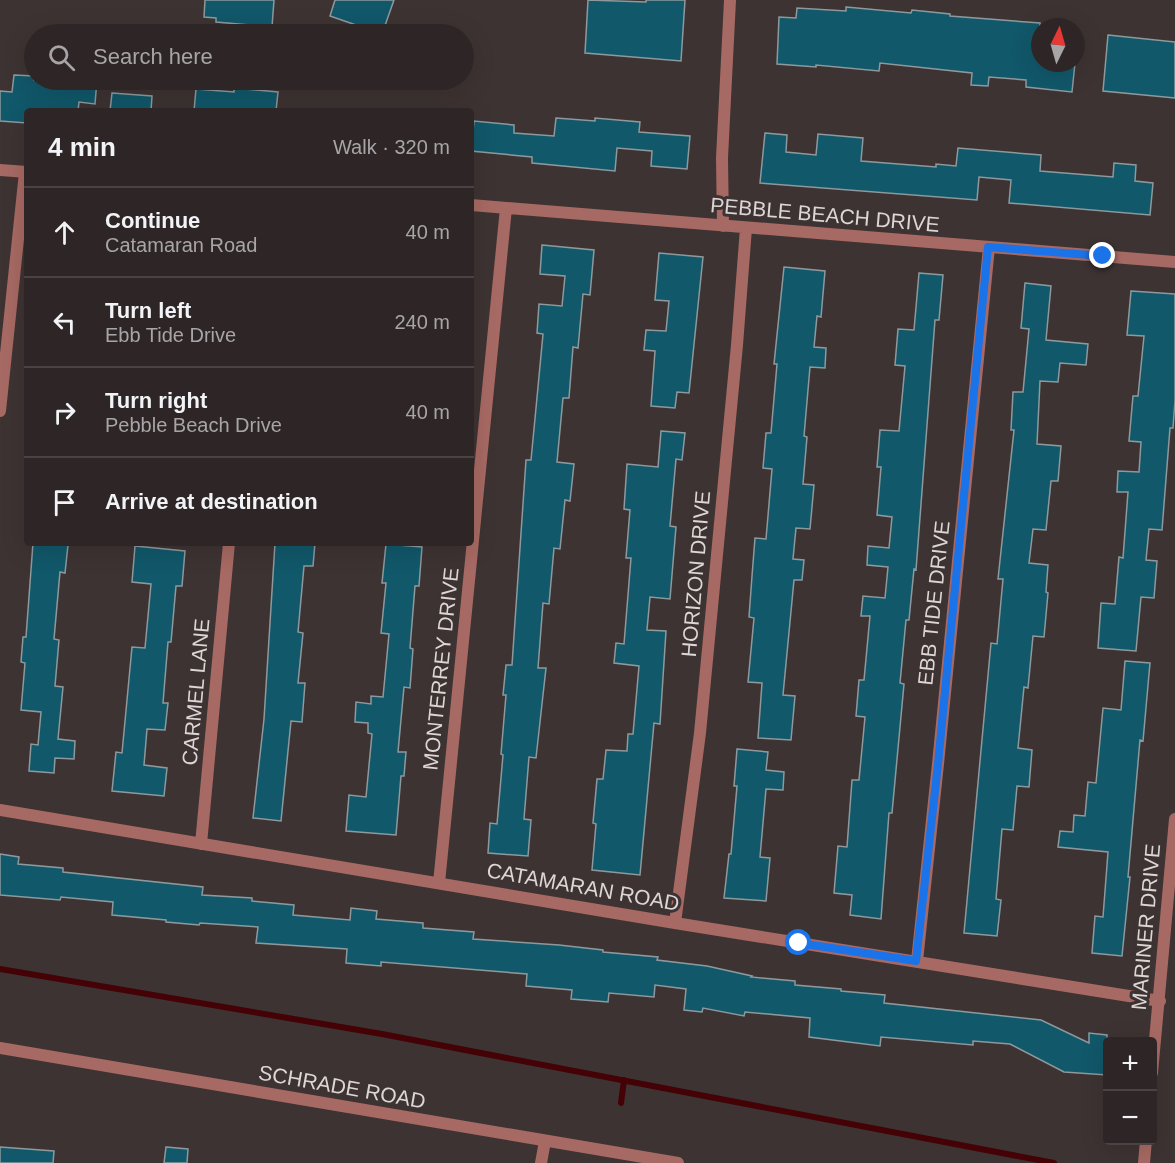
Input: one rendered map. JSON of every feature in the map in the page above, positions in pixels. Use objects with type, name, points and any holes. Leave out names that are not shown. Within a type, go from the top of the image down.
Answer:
[{"type":"street","points":[[723,226],[722,158],[730,0]]},
{"type":"street","points":[[0,170],[24,172]]},
{"type":"street","points":[[0,411],[24,190]]},
{"type":"street","name":"PEBBLE BEACH DRIVE","points":[[474,205],[1175,262]]},
{"type":"street","name":"MONTERREY DRIVE","points":[[474,530],[506,208]]},
{"type":"street","name":"HORIZON DRIVE","points":[[675,923],[701,721],[746,228]]},
{"type":"street","name":"EBB TIDE DRIVE","points":[[916,961],[941,740],[988,247]]},
{"type":"street","name":"CARMEL LANE","points":[[201,844],[229,546]]},
{"type":"street","name":"MONTERREY DRIVE","points":[[439,883],[472,546]]},
{"type":"street","name":"CATAMARAN ROAD","points":[[0,810],[675,923],[1160,1000]]},
{"type":"street","name":"MARINER DRIVE","points":[[1156,1037],[1175,819]]},
{"type":"street","name":"SCHRADE ROAD","points":[[0,1048],[678,1163]]},
{"type":"street","points":[[542,1163],[545,1141]]},
{"type":"street","points":[[1144,1163],[1146,1145]]},
{"type":"building","points":[[205,0],[274,0],[272,24],[216,22],[216,18],[204,17]]},
{"type":"building","points":[[335,0],[394,0],[386,24],[353,24],[330,16]]},
{"type":"building","points":[[588,0],[646,2],[646,0],[685,0],[681,61],[585,53]]},
{"type":"building","points":[[846,7],[911,13],[912,10],[950,14],[950,16],[1031,22],[1031,72],[1074,72],[1072,92],[1026,87],[1026,80],[989,77],[988,86],[971,85],[972,73],[880,63],[879,71],[777,64],[779,17],[796,18],[797,8],[846,11]]},
{"type":"building","points":[[1108,35],[1175,42],[1175,98],[1103,91]]},
{"type":"building","points":[[14,75],[24,76],[24,90],[96,90],[95,104],[79,102],[78,108],[24,108],[24,123],[0,121],[0,91],[12,92]]},
{"type":"building","points":[[196,90],[234,92],[234,90],[256,90],[278,92],[276,108],[194,108]]},
{"type":"building","points":[[112,93],[152,96],[151,108],[110,108]]},
{"type":"building","points":[[556,118],[595,121],[595,118],[640,122],[639,132],[690,136],[687,169],[651,166],[652,151],[617,148],[615,171],[532,163],[532,157],[474,151],[474,121],[514,125],[514,133],[554,136]]},
{"type":"building","points":[[765,133],[787,135],[786,152],[816,155],[818,134],[863,138],[861,161],[936,167],[936,164],[956,166],[958,148],[1041,155],[1040,171],[1113,177],[1114,163],[1136,165],[1135,181],[1153,183],[1150,215],[1009,203],[1011,180],[979,177],[977,200],[760,183]]},
{"type":"building","points":[[542,245],[594,250],[590,295],[583,294],[578,348],[573,347],[569,398],[563,398],[557,462],[574,464],[570,501],[565,500],[560,549],[554,548],[549,604],[543,603],[538,668],[546,668],[536,758],[529,757],[524,819],[531,820],[528,856],[488,853],[490,823],[497,824],[506,695],[503,695],[506,665],[512,665],[526,460],[531,460],[543,334],[537,333],[539,304],[562,306],[565,276],[540,274]]},
{"type":"building","points":[[659,253],[703,257],[689,393],[677,392],[675,408],[651,406],[655,351],[644,350],[646,330],[666,331],[669,301],[655,300]]},
{"type":"building","points":[[784,267],[825,271],[821,317],[817,316],[814,347],[826,348],[825,368],[810,367],[804,436],[807,437],[803,484],[814,485],[810,529],[796,528],[793,559],[804,560],[802,580],[794,580],[783,695],[795,696],[791,740],[758,738],[762,683],[748,682],[754,618],[749,617],[755,538],[766,539],[772,469],[763,468],[766,433],[771,433],[777,364],[774,364]]},
{"type":"building","points":[[919,273],[943,275],[939,320],[935,320],[916,570],[914,569],[909,620],[906,620],[900,683],[904,684],[892,813],[889,813],[881,919],[850,915],[852,895],[834,893],[838,846],[847,847],[852,780],[859,780],[865,717],[856,716],[859,680],[864,680],[870,616],[861,616],[863,596],[885,598],[888,567],[867,565],[868,546],[889,548],[892,517],[877,515],[881,467],[877,467],[880,430],[899,431],[905,366],[895,365],[898,329],[914,330]]},
{"type":"building","points":[[1025,283],[1051,286],[1046,340],[1088,344],[1086,365],[1060,363],[1058,382],[1040,381],[1037,444],[1061,446],[1058,481],[1051,481],[1046,530],[1033,529],[1029,563],[1048,565],[1046,592],[1048,593],[1044,637],[1033,636],[1028,688],[1024,687],[1018,748],[1032,750],[1029,787],[1017,786],[1013,830],[1002,829],[996,899],[1001,900],[997,936],[964,933],[991,643],[997,644],[1003,579],[998,579],[1014,430],[1011,430],[1013,392],[1023,392],[1029,329],[1021,328]]},
{"type":"building","points":[[1131,291],[1175,294],[1175,400],[1173,428],[1170,428],[1162,530],[1149,529],[1146,560],[1157,561],[1154,598],[1141,597],[1136,651],[1098,648],[1101,603],[1115,604],[1119,557],[1123,558],[1128,492],[1117,492],[1118,471],[1139,472],[1141,442],[1129,441],[1133,396],[1138,396],[1144,336],[1127,335]]},
{"type":"building","points":[[661,431],[685,433],[682,460],[676,459],[670,526],[676,527],[670,599],[650,597],[647,630],[666,631],[660,724],[654,723],[640,875],[592,870],[596,824],[593,823],[597,779],[603,779],[606,750],[627,751],[628,734],[633,734],[639,666],[614,663],[616,643],[624,644],[631,558],[626,558],[630,510],[624,509],[627,464],[658,467]]},
{"type":"building","points":[[33,546],[68,546],[65,573],[60,572],[54,639],[59,640],[55,686],[63,687],[58,739],[75,741],[74,759],[55,758],[54,773],[29,771],[31,744],[38,745],[41,712],[21,710],[25,663],[21,662],[23,637],[26,637]]},
{"type":"building","points":[[135,546],[185,551],[182,586],[176,586],[171,642],[168,642],[163,703],[168,703],[165,730],[147,729],[144,765],[167,768],[164,796],[112,791],[116,752],[122,753],[132,647],[145,648],[151,584],[132,582]]},
{"type":"building","points":[[275,546],[315,546],[313,566],[304,566],[298,632],[303,633],[298,683],[305,683],[302,722],[291,721],[281,821],[253,818],[264,719]]},
{"type":"building","points":[[386,546],[422,547],[419,586],[415,586],[410,648],[413,649],[410,688],[404,687],[398,752],[406,752],[404,776],[401,776],[396,835],[346,831],[349,795],[366,797],[372,734],[368,733],[368,723],[355,722],[356,702],[371,704],[371,696],[383,697],[389,634],[381,633],[386,583],[382,583]]},
{"type":"building","points":[[1125,661],[1150,663],[1143,741],[1140,740],[1122,956],[1092,953],[1095,916],[1103,917],[1108,852],[1058,847],[1060,831],[1073,832],[1074,815],[1085,816],[1088,782],[1096,783],[1103,708],[1121,710]]},
{"type":"building","points":[[737,749],[768,752],[766,770],[784,772],[783,790],[766,789],[760,857],[770,858],[766,901],[724,898],[729,854],[731,854],[737,786],[734,786]]},
{"type":"building","points":[[0,854],[19,857],[18,864],[63,868],[63,872],[203,887],[202,895],[252,898],[252,901],[294,905],[293,915],[350,920],[351,908],[377,911],[376,919],[423,923],[423,928],[474,932],[473,939],[559,945],[658,957],[657,960],[707,966],[751,977],[795,981],[795,985],[885,995],[884,1003],[1041,1020],[1089,1043],[1089,1033],[1107,1035],[1103,1037],[1103,1075],[1064,1072],[1010,1044],[973,1041],[973,1045],[881,1037],[880,1046],[809,1037],[810,1018],[745,1012],[744,1016],[703,1008],[702,1012],[684,1010],[686,989],[655,985],[654,997],[609,993],[608,1002],[571,999],[572,990],[526,986],[527,974],[381,962],[381,966],[346,963],[347,949],[256,943],[258,927],[200,923],[199,925],[112,915],[113,902],[0,895]]},
{"type":"building","points":[[0,1147],[54,1151],[53,1163],[0,1163]]},
{"type":"building","points":[[166,1147],[188,1149],[187,1163],[164,1163]]},
{"type":"waterway","points":[[0,969],[382,1034],[1054,1163]]},
{"type":"waterway","points":[[621,1103],[624,1080]]},
{"type":"route","points":[[799,943],[916,961],[938,764],[988,247],[1103,256]]}]
